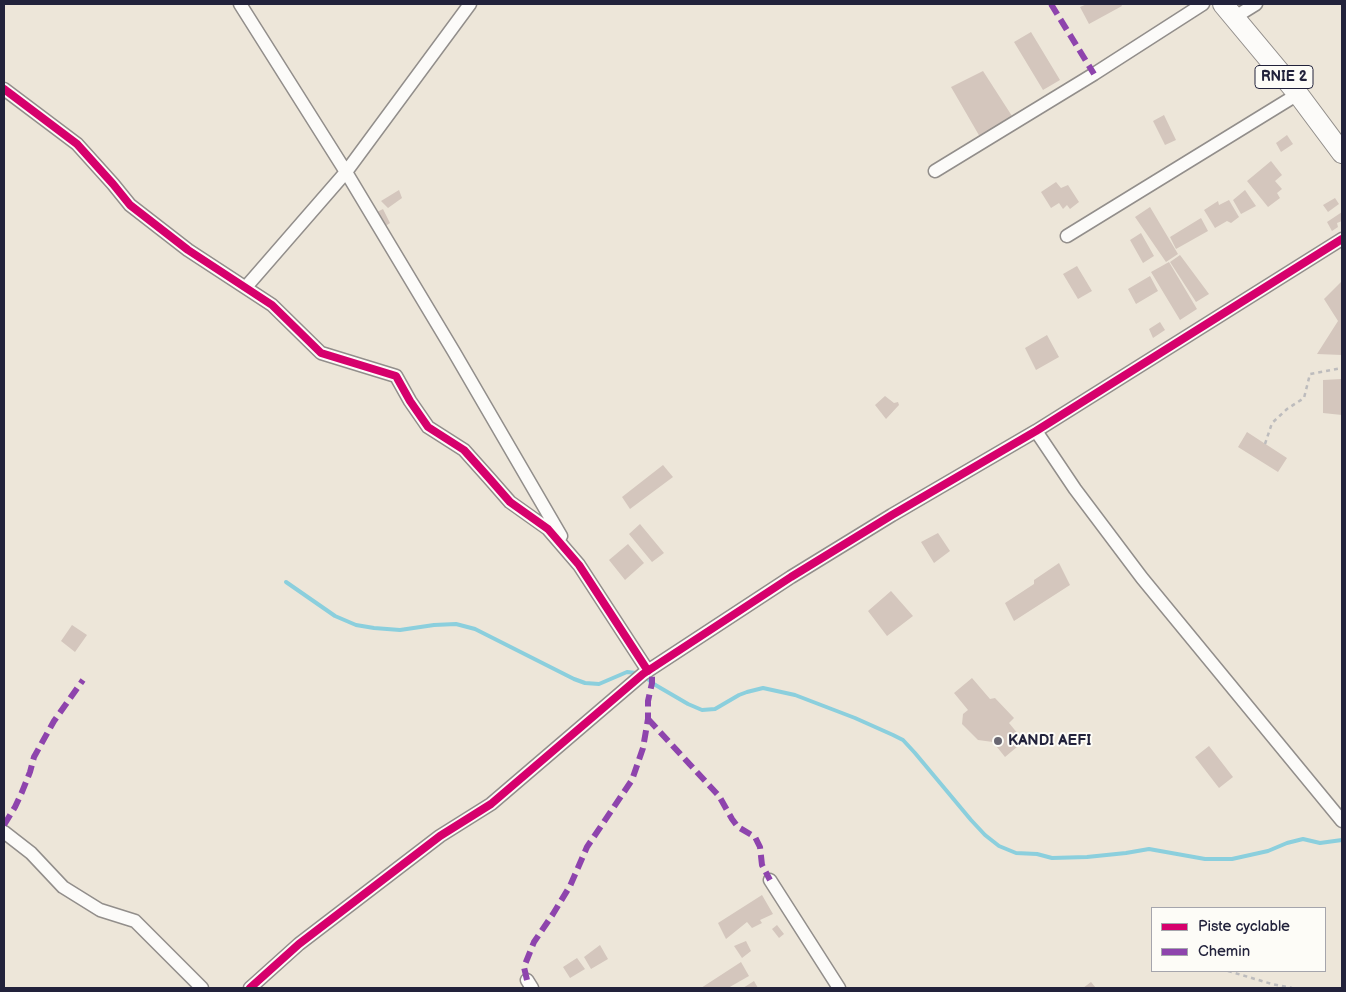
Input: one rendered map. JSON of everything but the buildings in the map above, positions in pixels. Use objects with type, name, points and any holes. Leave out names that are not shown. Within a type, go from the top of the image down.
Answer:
[{"type":"main road","name":"RNIE 2","points":[[1229,11],[1298,94],[1342,152]]},
{"type":"street","points":[[240,4],[346,172],[579,565],[648,671]]},
{"type":"street","points":[[246,287],[346,172],[470,4]]},
{"type":"street","points":[[935,171],[1094,74],[1203,4]]},
{"type":"street","points":[[1229,11],[1256,4]]},
{"type":"street","points":[[4,89],[77,144],[114,184],[130,205],[188,250],[272,304],[320,353],[396,376],[428,427],[464,450],[510,502],[548,529],[579,565]]},
{"type":"street","points":[[1067,236],[1298,94]]},
{"type":"street","points":[[250,988],[299,944],[433,842],[492,804],[648,671],[791,577],[892,515],[1036,431],[1342,239]]},
{"type":"street","points":[[1036,431],[1075,490],[1142,578],[1342,821]]},
{"type":"street","points":[[4,832],[31,853],[63,887],[100,910],[135,921],[202,988]]},
{"type":"street","points":[[770,880],[840,988]]},
{"type":"path","points":[[1265,444],[1272,423],[1287,409],[1304,398],[1310,374],[1342,368]]},
{"type":"path","points":[[1231,972],[1292,988]]},
{"type":"waterway","points":[[286,582],[335,616],[356,625],[400,630],[456,624],[475,629],[585,683],[599,684],[627,672],[637,673]]},
{"type":"waterway","points":[[644,675],[652,683],[702,710],[715,709],[739,695],[763,688],[795,695],[893,735],[903,740],[915,753],[985,835],[999,846],[1016,853],[1037,854],[1052,858],[1087,857],[1149,849],[1205,859],[1232,859],[1268,851],[1303,839],[1320,843],[1342,840]]},
{"type":"marked path","points":[[1051,4],[1094,74]]},
{"type":"marked path","points":[[527,980],[524,967],[534,942],[570,886],[587,847],[632,780],[643,748],[648,719],[652,668]]},
{"type":"marked path","points":[[4,825],[22,792],[34,757],[54,721],[83,680]]},
{"type":"marked path","points":[[648,719],[719,796],[738,827],[755,837],[760,847],[762,865],[770,880]]},
{"type":"cycle path","points":[[4,89],[77,144],[130,205],[188,250],[272,305],[321,353],[396,376],[428,427],[464,450],[510,502],[548,529],[579,565],[648,671]]},
{"type":"cycle path","points":[[250,988],[299,944],[440,836],[491,804],[643,674],[791,577],[892,515],[1036,431],[1342,239]]},
{"type":"place","name":"KANDI AEFI","points":[[998,741]]}]
